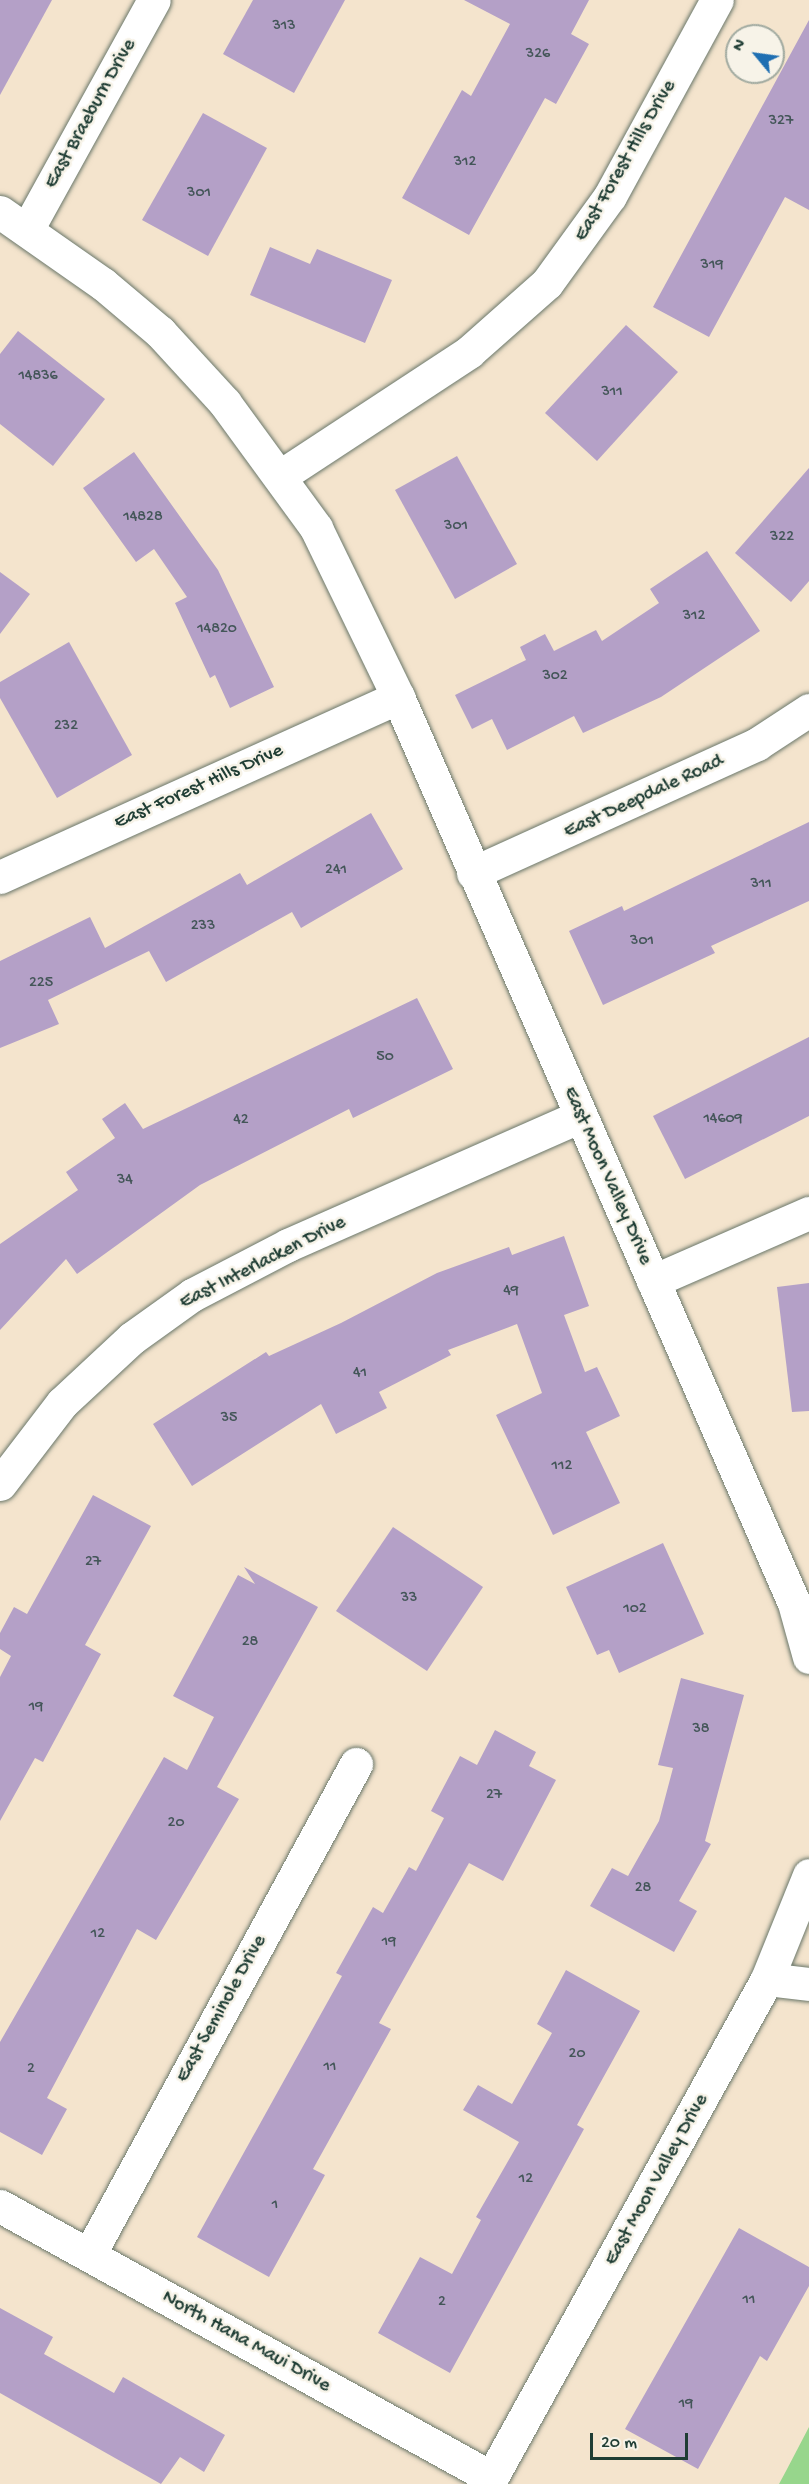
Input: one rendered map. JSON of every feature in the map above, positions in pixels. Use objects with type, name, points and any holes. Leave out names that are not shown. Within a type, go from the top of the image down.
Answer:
[{"type":"street","name":"East Braeburn Drive","points":[[28,228],[154,0]]},
{"type":"street","name":"East Forest Hills Drive","points":[[282,475],[469,352],[547,283],[610,196],[717,0]]},
{"type":"street","name":"East Moon Valley Drive","points":[[0,212],[28,228],[160,332],[282,475],[346,583],[398,697],[794,1604],[807,1645]]},
{"type":"street","name":"East Forest Hills Drive","points":[[0,878],[398,697]]},
{"type":"street","name":"East Deepdale Road","points":[[473,873],[757,744],[809,710]]},
{"type":"street","name":"East Interlacken Drive","points":[[0,1484],[62,1403],[132,1338],[192,1296],[288,1245],[580,1116]]},
{"type":"street","points":[[653,1281],[809,1213]]},
{"type":"street","name":"East Seminole Drive","points":[[89,2255],[357,1764]]},
{"type":"street","name":"East Moon Valley Drive","points":[[490,2481],[767,1979],[809,1875]]},
{"type":"street","points":[[767,1979],[809,1984]]},
{"type":"street","name":"North Hana Maui Drive","points":[[0,2206],[490,2481]]},
{"type":"green space","points":[[809,2427],[809,2484],[779,2484],[786,2471]]},
{"type":"building","points":[[0,0],[52,0],[0,95]]},
{"type":"building","points":[[253,0],[345,0],[294,93],[223,54]]},
{"type":"building","points":[[464,0],[589,0],[571,34],[589,44],[556,104],[545,98],[469,235],[402,198],[462,90],[471,96],[510,24]]},
{"type":"building","points":[[809,20],[809,210],[785,197],[709,337],[653,307],[774,84],[785,84],[785,64]]},
{"type":"building","points":[[203,113],[267,148],[208,256],[142,220]]},
{"type":"building","points":[[270,247],[310,264],[317,249],[392,280],[365,343],[250,295]]},
{"type":"building","points":[[626,325],[678,372],[597,461],[545,413]]},
{"type":"building","points":[[18,331],[105,399],[53,466],[0,424],[0,354]]},
{"type":"building","points":[[134,452],[218,570],[274,687],[230,708],[215,675],[210,678],[175,603],[187,597],[154,549],[136,562],[83,488]]},
{"type":"building","points":[[457,456],[517,564],[455,599],[395,490]]},
{"type":"building","points":[[809,468],[809,581],[791,602],[735,553]]},
{"type":"building","points":[[707,551],[760,631],[661,697],[583,733],[574,716],[507,750],[492,719],[472,729],[455,695],[526,660],[520,647],[545,634],[554,651],[596,630],[602,641],[659,603],[650,589]]},
{"type":"building","points":[[0,572],[30,594],[0,634]]},
{"type":"building","points":[[69,642],[132,755],[57,798],[0,698],[0,682]]},
{"type":"building","points":[[371,813],[403,869],[301,928],[292,912],[166,982],[149,951],[48,1000],[59,1024],[0,1048],[0,961],[90,917],[105,948],[240,873],[247,885]]},
{"type":"building","points":[[809,822],[809,901],[711,946],[715,953],[603,1005],[569,931],[622,906],[624,911]]},
{"type":"building","points":[[417,998],[453,1069],[353,1118],[349,1109],[200,1185],[77,1274],[66,1259],[0,1330],[0,1244],[78,1190],[66,1172],[115,1138],[102,1119],[125,1103],[143,1129]]},
{"type":"building","points":[[809,1037],[809,1116],[685,1179],[653,1116]]},
{"type":"building","points":[[564,1236],[589,1306],[564,1315],[585,1372],[597,1367],[620,1416],[586,1432],[620,1503],[553,1535],[496,1415],[542,1393],[517,1324],[448,1350],[451,1355],[379,1392],[387,1408],[336,1434],[321,1404],[192,1486],[153,1424],[266,1352],[269,1356],[341,1323],[437,1273],[509,1247],[512,1255]]},
{"type":"building","points":[[809,1283],[809,1411],[792,1412],[777,1287]]},
{"type":"building","points":[[93,1495],[151,1526],[85,1645],[101,1654],[43,1762],[35,1758],[0,1821],[0,1677],[11,1656],[0,1649],[0,1633],[14,1607],[27,1614]]},
{"type":"building","points":[[393,1527],[483,1587],[427,1671],[336,1611]]},
{"type":"building","points":[[663,1543],[704,1634],[619,1673],[609,1650],[597,1655],[566,1587]]},
{"type":"building","points":[[244,1567],[318,1607],[217,1787],[239,1799],[156,1940],[137,1929],[47,2098],[67,2109],[42,2155],[0,2132],[0,2042],[164,1757],[187,1770],[214,1717],[173,1696],[238,1575],[255,1584]]},
{"type":"building","points":[[681,1678],[744,1695],[705,1841],[711,1844],[679,1901],[697,1911],[674,1952],[590,1906],[612,1868],[628,1876],[659,1821],[673,1768],[658,1765]]},
{"type":"building","points":[[495,1730],[536,1752],[529,1766],[556,1780],[503,1881],[469,1863],[379,2023],[391,2029],[313,2169],[325,2175],[269,2277],[197,2237],[342,1976],[336,1973],[373,1907],[383,1913],[409,1867],[416,1871],[444,1818],[431,1811],[460,1756],[477,1765]]},
{"type":"building","points":[[566,1970],[640,2011],[577,2125],[584,2129],[450,2373],[378,2333],[420,2257],[452,2274],[481,2220],[476,2217],[519,2142],[463,2110],[478,2085],[512,2104],[552,2033],[537,2024]]},
{"type":"building","points":[[739,2228],[809,2267],[809,2286],[767,2361],[760,2356],[698,2469],[625,2429]]},
{"type":"building","points":[[0,2308],[53,2337],[44,2354],[114,2393],[123,2377],[225,2435],[204,2472],[180,2457],[161,2484],[0,2393]]}]
